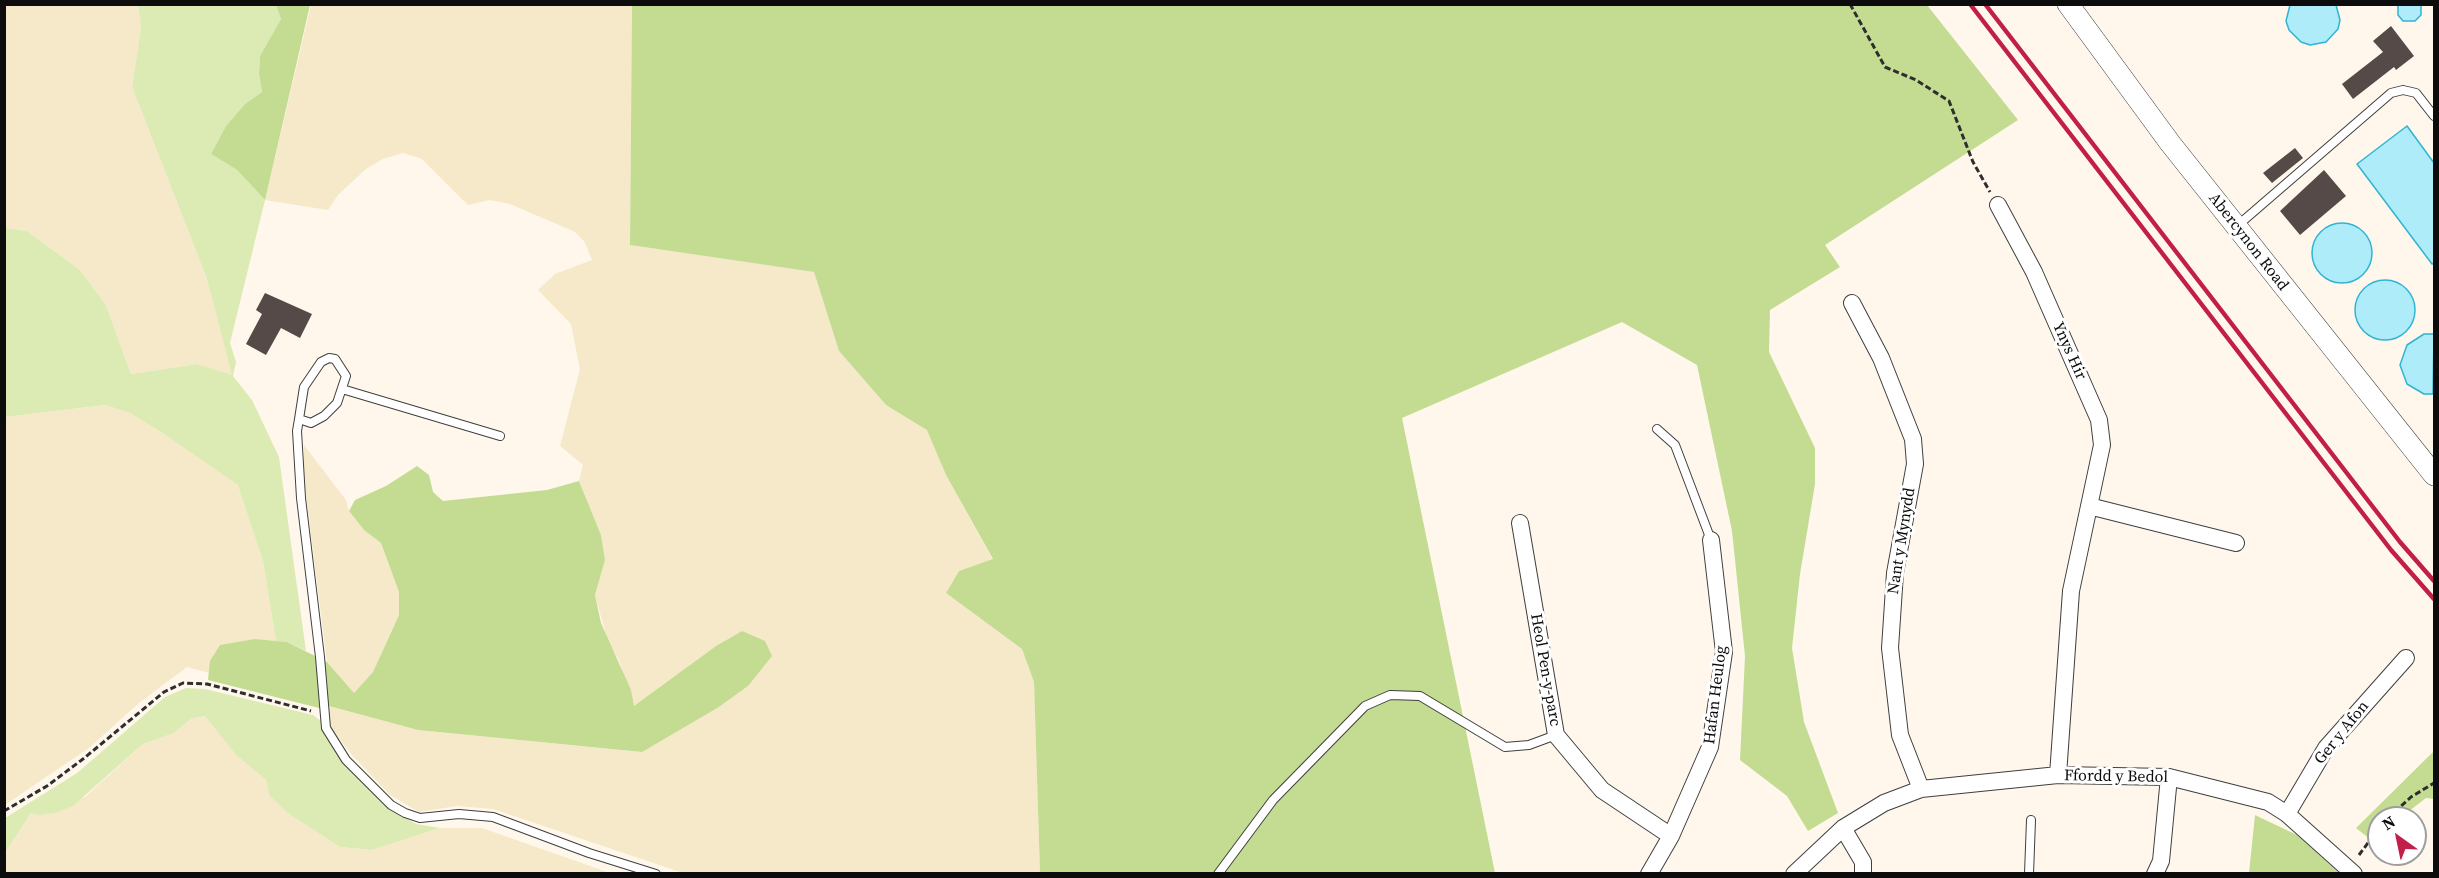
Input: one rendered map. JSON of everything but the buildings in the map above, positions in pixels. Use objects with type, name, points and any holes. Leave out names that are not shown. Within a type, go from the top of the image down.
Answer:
[{"type":"street","name":"Abercynon Road","points":[[2068,4],[2236,227],[2434,475]]},
{"type":"street","name":"Ynys Hir","points":[[1998,205],[2034,272],[2099,420],[2102,446],[2071,591],[2058,775]]},
{"type":"street","name":"Nant y Mynydd","points":[[1852,303],[1881,358],[1913,440],[1915,464],[1895,573],[1890,648],[1900,735],[1921,789]]},
{"type":"street","points":[[2089,506],[2236,543]]},
{"type":"street","name":"Heol Pen-y-parc","points":[[1520,523],[1556,735],[1602,790],[1671,836]]},
{"type":"street","name":"Hafan Heulog","points":[[1649,873],[1671,836],[1710,747],[1724,652],[1711,540]]},
{"type":"street","name":"Ger y Afon","points":[[2287,814],[2326,748],[2406,658]]},
{"type":"street","name":"Ffordd y Bedol","points":[[1794,873],[1843,828],[1884,803],[1921,789],[2058,775],[2169,777],[2268,802],[2287,814],[2352,872]]},
{"type":"street","points":[[2155,873],[2161,861],[2169,777]]},
{"type":"street","points":[[1843,828],[1863,862],[1863,873]]},
{"type":"lane","points":[[2236,227],[2391,93],[2403,90],[2416,93],[2434,116]]},
{"type":"lane","points":[[298,419],[311,423],[324,416],[338,403],[346,376],[335,358],[329,358],[314,370],[304,387],[298,419],[297,431],[301,498],[326,728],[346,760],[391,805],[405,813],[420,818],[459,814],[493,817],[589,853],[656,873]]},
{"type":"lane","points":[[342,389],[500,436]]},
{"type":"lane","points":[[1657,429],[1675,445],[1711,540]]},
{"type":"lane","points":[[1218,873],[1273,800],[1365,706],[1390,695],[1420,696],[1505,747],[1529,745],[1556,735]]},
{"type":"lane","points":[[2029,873],[2031,820]]},
{"type":"path","points":[[1850,4],[1885,67],[1916,80],[1949,101],[1973,162],[1998,205]]},
{"type":"path","points":[[4,811],[46,786],[118,732],[144,707],[164,692],[183,683],[207,684],[325,716]]},
{"type":"path","points":[[2401,806],[2434,783]]},
{"type":"path","points":[[2352,872],[2367,848]]},
{"type":"shaded area","points":[[5,5],[138,5],[141,28],[132,87],[207,279],[233,376],[197,364],[131,374],[106,305],[80,270],[27,231],[5,228]]},
{"type":"shaded area","points":[[311,5],[632,5],[630,245],[814,272],[839,351],[886,405],[927,429],[946,475],[993,560],[959,571],[946,593],[1022,649],[1034,682],[1040,873],[683,873],[493,809],[457,806],[419,812],[390,795],[352,755],[330,727],[329,706],[418,730],[641,752],[719,707],[748,686],[742,631],[716,646],[634,707],[619,660],[608,642],[595,595],[605,560],[601,535],[579,481],[583,465],[560,446],[580,369],[571,324],[538,290],[555,274],[592,260],[584,241],[575,232],[510,204],[490,200],[468,205],[422,159],[403,153],[383,159],[366,169],[338,195],[328,210],[265,200]]},
{"type":"shaded area","points":[[105,405],[130,413],[239,485],[263,561],[276,641],[255,639],[209,673],[187,667],[139,703],[89,748],[5,805],[5,417]]},
{"type":"shaded area","points":[[304,445],[346,500],[349,511],[364,530],[381,543],[399,592],[399,615],[373,672],[354,693],[327,662],[303,472]]},
{"type":"shaded area","points":[[206,716],[236,755],[267,781],[289,814],[340,847],[372,850],[440,828],[482,828],[610,873],[5,874],[5,853],[31,813],[85,797],[143,744],[174,733],[191,719]]},
{"type":"green space","points":[[138,5],[276,5],[281,19],[260,56],[259,74],[262,92],[245,104],[226,126],[211,154],[237,170],[265,200],[230,343],[236,362],[233,376],[252,400],[279,457],[306,651],[287,642],[276,641],[263,561],[238,485],[130,413],[105,405],[5,417],[5,228],[27,231],[80,270],[106,305],[131,374],[197,364],[232,375],[207,279],[132,87],[141,28]]},
{"type":"green space","points":[[276,5],[310,5],[265,200],[237,170],[211,154],[226,126],[245,104],[262,92],[259,74],[260,56],[281,19]]},
{"type":"green space","points":[[632,5],[1927,5],[2018,120],[1825,245],[1840,267],[1770,310],[1769,352],[1815,448],[1815,484],[1800,574],[1792,648],[1804,722],[1838,813],[1808,831],[1787,796],[1740,760],[1745,656],[1732,531],[1697,365],[1622,322],[1402,418],[1495,873],[1040,873],[1034,682],[1022,649],[946,593],[959,571],[993,559],[946,475],[927,430],[886,405],[839,351],[814,272],[630,245]]},
{"type":"green space","points":[[417,466],[429,475],[433,492],[443,501],[547,490],[579,481],[601,535],[605,560],[595,595],[601,623],[631,690],[634,706],[716,646],[742,631],[765,641],[772,656],[748,686],[719,707],[642,752],[418,730],[329,706],[319,708],[208,680],[210,661],[220,645],[255,639],[287,642],[327,662],[354,693],[373,672],[399,615],[399,592],[381,543],[364,530],[349,511],[355,500],[386,486]]},
{"type":"green space","points":[[186,688],[205,689],[313,715],[321,721],[327,737],[387,807],[416,824],[440,828],[372,850],[340,847],[289,814],[269,795],[267,781],[236,755],[205,716],[191,719],[174,733],[143,744],[73,806],[55,813],[39,815],[31,813],[5,853],[5,818],[77,773],[165,697]]},
{"type":"green space","points":[[2434,751],[2434,799],[2426,798],[2416,806],[2378,806]]},
{"type":"green space","points":[[2255,815],[2297,835],[2339,873],[2249,873]]},
{"type":"green space","points":[[2367,817],[2367,837],[2356,828]]},
{"type":"water","points":[[2290,5],[2336,5],[2340,20],[2338,29],[2326,42],[2310,45],[2301,42],[2289,30],[2286,21]]},
{"type":"water","points":[[2398,5],[2421,5],[2421,15],[2415,21],[2403,21],[2398,15]]},
{"type":"water","points":[[2407,126],[2434,163],[2434,263],[2432,264],[2357,164]]},
{"type":"water","points":[[2336,223],[2348,223],[2359,228],[2367,236],[2372,253],[2370,265],[2359,278],[2348,283],[2336,283],[2325,278],[2317,270],[2312,259],[2312,247],[2317,236],[2325,228]]},
{"type":"water","points":[[2379,280],[2391,280],[2402,285],[2410,293],[2415,310],[2413,322],[2402,335],[2391,340],[2379,340],[2368,335],[2360,327],[2355,316],[2355,304],[2360,293],[2368,285]]},
{"type":"water","points":[[2424,334],[2434,334],[2433,394],[2424,394],[2407,384],[2400,365],[2407,345]]},
{"type":"railway","points":[[1970,4],[2391,550],[2434,599]]},
{"type":"railway","points":[[1985,4],[2400,542],[2434,581]]}]
